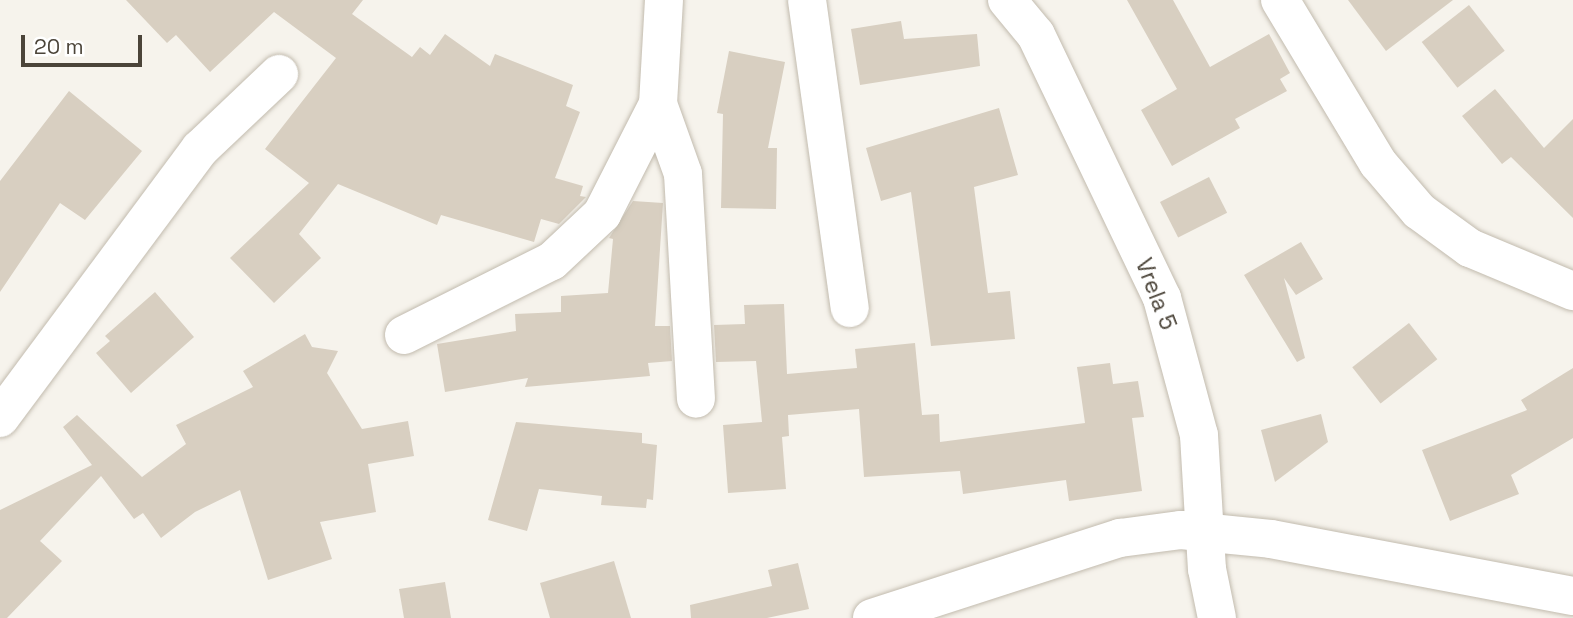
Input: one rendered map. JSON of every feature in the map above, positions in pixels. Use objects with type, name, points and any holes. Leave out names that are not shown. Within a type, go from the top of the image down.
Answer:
[{"type":"street","points":[[664,0],[658,104],[683,174],[696,399]]},
{"type":"street","points":[[807,0],[850,308]]},
{"type":"street","name":"Vrela 5","points":[[1007,0],[1036,35],[1162,298],[1199,435],[1208,569],[1217,618]]},
{"type":"street","points":[[1280,0],[1378,163],[1419,211],[1470,248],[1573,291]]},
{"type":"street","points":[[0,418],[200,149],[279,74]]},
{"type":"street","points":[[404,335],[552,261],[602,214],[658,104]]},
{"type":"street","points":[[872,618],[1120,538],[1158,532],[1206,531],[1271,539],[1573,596]]},
{"type":"building","points":[[126,0],[363,0],[352,14],[412,57],[420,47],[430,55],[445,34],[490,66],[495,54],[573,85],[566,106],[580,112],[555,178],[583,186],[580,196],[586,197],[559,224],[541,219],[534,242],[441,215],[437,225],[338,184],[299,234],[321,258],[274,303],[230,258],[309,183],[265,149],[336,58],[274,12],[210,72],[176,35],[167,43]]},
{"type":"building","points":[[1127,0],[1173,0],[1210,67],[1269,34],[1290,73],[1280,79],[1287,91],[1235,119],[1240,128],[1172,166],[1141,110],[1177,89]]},
{"type":"building","points":[[1348,0],[1453,0],[1386,51]]},
{"type":"building","points":[[1469,5],[1505,51],[1457,88],[1422,42]]},
{"type":"building","points":[[901,21],[904,39],[977,34],[980,66],[860,85],[851,29]]},
{"type":"building","points":[[729,51],[785,62],[768,148],[777,148],[776,209],[721,208],[723,114],[717,113]]},
{"type":"building","points":[[1495,89],[1544,148],[1573,119],[1573,218],[1511,157],[1502,164],[1462,116]]},
{"type":"building","points":[[69,91],[142,151],[85,220],[60,203],[0,292],[0,181]]},
{"type":"building","points":[[999,108],[1018,175],[974,187],[988,293],[1010,291],[1015,339],[931,346],[911,192],[881,201],[866,148]]},
{"type":"building","points":[[1209,177],[1227,213],[1178,238],[1160,202]]},
{"type":"building","points":[[633,201],[663,203],[655,326],[670,326],[672,361],[648,363],[650,376],[525,387],[528,378],[445,392],[437,344],[516,331],[515,314],[561,312],[561,296],[608,293],[613,239],[609,238]]},
{"type":"building","points":[[1301,242],[1323,279],[1296,295],[1284,278],[1305,358],[1297,362],[1244,275]]},
{"type":"building","points":[[155,292],[194,337],[131,393],[96,353],[110,341],[105,336]]},
{"type":"building","points":[[784,304],[787,374],[857,368],[855,349],[915,343],[922,415],[939,414],[940,442],[1085,423],[1077,367],[1110,363],[1113,384],[1138,381],[1144,417],[1132,418],[1142,491],[1069,501],[1066,480],[963,494],[960,471],[864,477],[859,409],[788,415],[789,436],[782,437],[786,489],[728,493],[723,425],[762,422],[756,361],[716,362],[714,325],[745,324],[744,305]]},
{"type":"building","points":[[1409,323],[1437,359],[1381,404],[1352,367]]},
{"type":"building","points":[[305,334],[312,347],[338,351],[327,373],[362,429],[408,421],[414,456],[368,464],[376,512],[320,522],[332,559],[268,580],[240,490],[195,512],[161,538],[143,513],[134,519],[101,476],[40,541],[62,561],[7,618],[0,618],[0,510],[92,465],[63,427],[77,415],[142,477],[186,444],[176,425],[253,387],[243,371]]},
{"type":"building","points":[[1573,368],[1573,438],[1511,475],[1519,494],[1450,521],[1422,450],[1527,410],[1521,400]]},
{"type":"building","points":[[1321,414],[1328,442],[1275,482],[1261,430]]},
{"type":"building","points":[[516,422],[642,433],[642,443],[657,445],[653,500],[647,499],[646,508],[601,505],[602,496],[539,489],[527,531],[488,520]]},
{"type":"building","points":[[614,561],[631,618],[550,618],[540,583]]},
{"type":"building","points":[[798,563],[809,609],[767,618],[691,618],[690,605],[772,586],[768,570]]},
{"type":"building","points":[[445,582],[451,618],[404,618],[399,589]]}]
